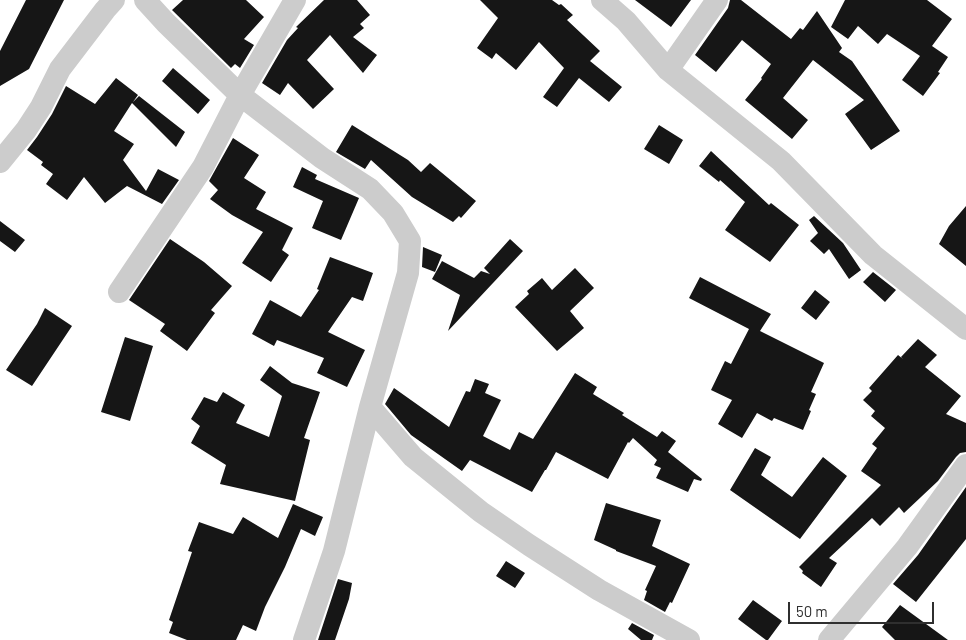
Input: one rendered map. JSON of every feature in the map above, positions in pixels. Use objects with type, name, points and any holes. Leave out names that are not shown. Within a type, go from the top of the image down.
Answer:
[{"type":"street","points":[[0,162],[26,130],[41,107],[60,69],[104,10],[114,0]]},
{"type":"street","points":[[145,0],[240,96],[322,158],[370,190],[393,213],[410,241],[408,274],[370,407],[334,551],[304,640]]},
{"type":"street","points":[[119,292],[203,167],[240,96],[295,0]]},
{"type":"street","points":[[602,0],[626,21],[668,70],[781,161],[873,255],[966,329]]},
{"type":"street","points":[[668,70],[717,0]]},
{"type":"street","points":[[370,407],[413,457],[481,512],[599,590],[689,640]]},
{"type":"street","points":[[830,640],[907,546],[966,465]]},
{"type":"building","points":[[26,0],[64,0],[29,69],[0,86],[0,51]]},
{"type":"building","points":[[183,0],[246,0],[264,17],[244,39],[254,45],[240,68],[235,64],[231,68],[172,10]]},
{"type":"building","points":[[324,0],[357,0],[370,15],[360,24],[364,28],[353,37],[377,55],[363,73],[330,35],[307,60],[334,89],[313,109],[288,83],[280,95],[262,83],[287,40],[298,28],[296,27]]},
{"type":"building","points":[[480,0],[552,0],[559,5],[561,4],[573,15],[567,20],[600,51],[590,61],[622,87],[609,102],[579,78],[557,107],[543,97],[564,68],[539,42],[516,70],[496,53],[492,59],[477,48],[498,18]]},
{"type":"building","points":[[635,0],[691,0],[671,27]]},
{"type":"building","points":[[730,0],[741,0],[791,39],[800,28],[803,30],[817,11],[842,48],[839,52],[852,61],[900,131],[871,150],[845,114],[864,100],[813,60],[783,98],[808,120],[792,139],[745,100],[771,64],[742,40],[716,72],[695,55],[728,8]]},
{"type":"building","points":[[845,0],[927,0],[952,19],[932,46],[948,57],[938,72],[940,73],[923,96],[902,80],[920,56],[887,34],[878,44],[858,26],[848,39],[831,27]]},
{"type":"building","points":[[173,68],[210,100],[198,114],[162,81]]},
{"type":"building","points":[[116,78],[138,95],[133,102],[139,96],[185,132],[176,147],[132,103],[114,131],[134,144],[123,160],[146,191],[158,169],[179,180],[162,204],[127,186],[105,203],[84,177],[67,200],[46,184],[53,174],[41,165],[43,162],[27,150],[52,114],[66,86],[95,104]]},
{"type":"building","points":[[352,125],[408,160],[421,172],[430,163],[476,201],[461,218],[459,216],[453,222],[412,197],[371,160],[365,169],[336,152]]},
{"type":"building","points":[[659,125],[683,140],[669,164],[644,149]]},
{"type":"building","points":[[233,138],[259,155],[244,178],[266,192],[256,209],[293,228],[282,250],[289,255],[271,282],[242,263],[263,232],[232,215],[210,199],[218,190],[209,181]]},
{"type":"building","points":[[711,151],[769,205],[771,203],[799,225],[770,262],[725,230],[745,202],[720,180],[719,182],[699,166]]},
{"type":"building","points":[[302,167],[317,175],[315,179],[359,198],[341,240],[312,228],[323,201],[293,187]]},
{"type":"building","points":[[966,206],[966,266],[939,244],[949,226]]},
{"type":"building","points":[[814,216],[843,243],[861,270],[849,279],[829,249],[824,254],[810,241],[818,233],[809,220]]},
{"type":"building","points":[[0,221],[25,240],[15,252],[0,241]]},
{"type":"building","points":[[170,239],[204,262],[232,286],[211,310],[215,313],[187,351],[160,331],[165,324],[129,300]]},
{"type":"building","points":[[510,239],[523,251],[448,331],[460,295],[432,279],[442,261],[474,278],[481,271],[490,274],[484,268]]},
{"type":"building","points":[[423,247],[442,255],[435,272],[422,267]]},
{"type":"building","points":[[330,257],[373,273],[363,301],[352,297],[328,332],[365,350],[347,387],[317,373],[324,358],[277,340],[274,346],[252,334],[270,300],[301,317],[319,290],[317,289]]},
{"type":"building","points":[[575,268],[594,288],[570,311],[584,328],[557,351],[515,307],[529,294],[527,291],[542,278],[552,290]]},
{"type":"building","points":[[873,272],[896,290],[885,302],[863,282]]},
{"type":"building","points":[[700,277],[771,314],[760,331],[824,363],[811,392],[816,394],[803,430],[774,418],[772,421],[757,413],[742,438],[718,424],[732,400],[711,390],[725,361],[731,364],[749,329],[689,298]]},
{"type":"building","points":[[815,290],[830,302],[816,320],[801,308]]},
{"type":"building","points":[[45,308],[72,326],[32,386],[6,370],[37,324]]},
{"type":"building","points":[[125,337],[153,346],[130,421],[101,412]]},
{"type":"building","points":[[918,339],[937,355],[925,367],[961,396],[946,414],[966,423],[966,452],[960,453],[938,481],[904,513],[899,507],[880,526],[872,518],[829,558],[837,563],[821,587],[802,573],[803,571],[799,567],[881,485],[861,471],[877,448],[872,444],[885,428],[871,416],[875,411],[863,400],[872,391],[869,388],[898,355],[903,359],[901,357]]},
{"type":"building","points":[[270,366],[292,383],[320,392],[304,438],[310,440],[295,501],[220,484],[226,465],[191,443],[200,426],[191,419],[204,397],[217,402],[223,392],[245,405],[236,423],[269,437],[282,396],[260,380]]},
{"type":"building","points":[[575,373],[597,387],[593,394],[624,413],[622,415],[657,437],[662,431],[676,441],[668,452],[702,479],[701,481],[694,479],[688,492],[656,478],[661,468],[654,465],[657,460],[633,438],[628,442],[608,479],[556,452],[532,492],[470,460],[462,471],[411,435],[385,404],[394,388],[449,427],[466,391],[470,392],[475,379],[489,384],[485,393],[501,400],[483,436],[510,450],[519,432],[533,439]]},
{"type":"building","points":[[755,448],[771,457],[761,475],[792,497],[823,457],[847,476],[800,539],[730,490]]},
{"type":"building","points":[[966,487],[966,539],[916,602],[893,584],[918,555]]},
{"type":"building","points":[[606,503],[661,520],[652,546],[690,564],[672,603],[670,602],[665,612],[644,600],[647,591],[645,590],[656,566],[616,551],[594,540]]},
{"type":"building","points":[[293,504],[323,517],[315,536],[301,529],[256,631],[243,625],[236,640],[187,640],[169,633],[173,622],[169,620],[192,552],[188,551],[199,522],[233,534],[243,517],[278,538]]},
{"type":"building","points":[[506,561],[525,573],[515,588],[496,576]]},
{"type":"building","points":[[338,579],[352,583],[349,599],[335,640],[318,640]]},
{"type":"building","points":[[753,600],[782,621],[768,640],[738,619]]},
{"type":"building","points":[[900,605],[948,640],[895,640],[882,627]]},
{"type":"building","points":[[632,623],[654,635],[652,640],[641,640],[628,629]]}]
